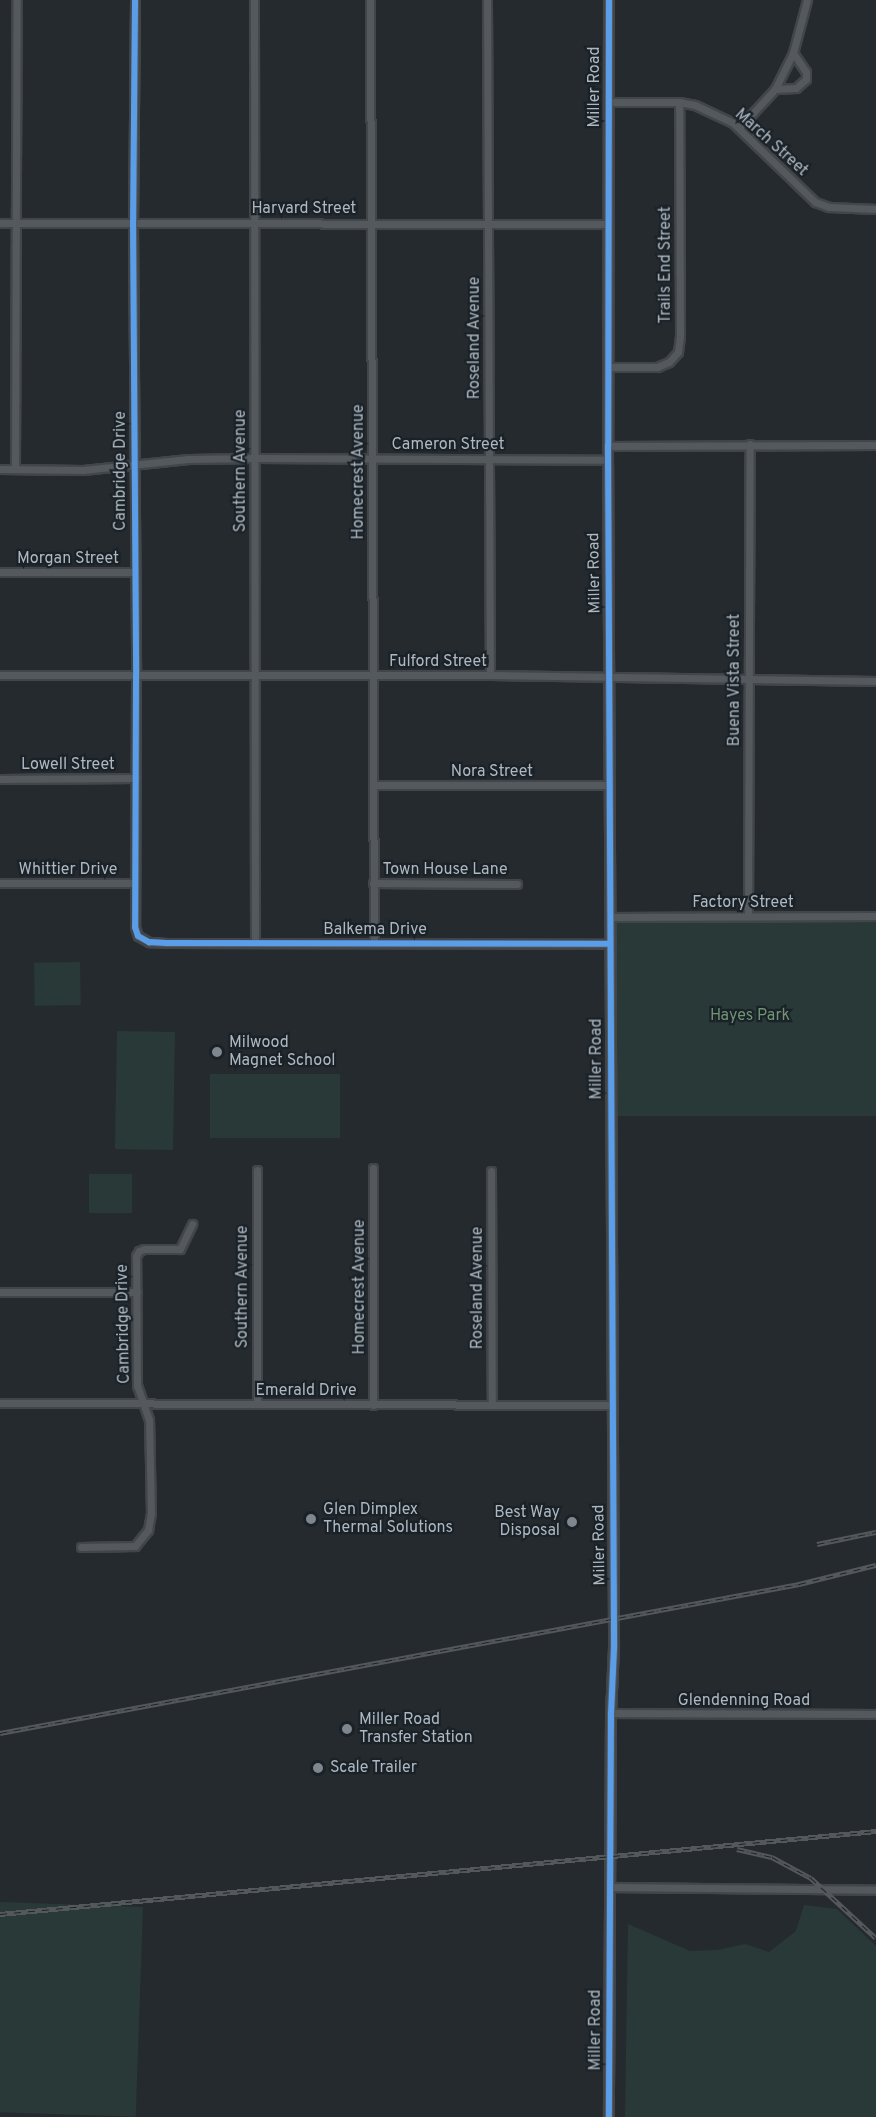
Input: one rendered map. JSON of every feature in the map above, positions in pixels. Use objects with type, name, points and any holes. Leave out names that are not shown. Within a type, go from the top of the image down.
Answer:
[{"type":"street","points":[[15,469],[17,0]]},
{"type":"street","name":"Cambridge Drive","points":[[135,0],[133,222],[135,927],[141,939]]},
{"type":"street","name":"Southern Avenue","points":[[254,0],[255,942]]},
{"type":"street","name":"Homecrest Avenue","points":[[370,0],[374,943]]},
{"type":"street","name":"Roseland Avenue","points":[[487,0],[490,675]]},
{"type":"street","name":"Miller Road","points":[[609,0],[608,460],[611,1405],[614,1639],[611,1713],[609,2117]]},
{"type":"street","points":[[739,128],[774,89],[794,53],[807,0]]},
{"type":"street","points":[[774,89],[796,88],[806,79],[806,72],[794,53]]},
{"type":"street","name":"March Street","points":[[608,102],[679,102],[717,114],[739,128],[815,202],[828,207],[876,209]]},
{"type":"street","name":"Trails End Street","points":[[608,367],[657,367],[669,363],[678,352],[680,335],[679,102]]},
{"type":"street","name":"Harvard Street","points":[[0,223],[608,224]]},
{"type":"street","name":"Buena Vista Street","points":[[748,916],[750,444]]},
{"type":"street","points":[[608,446],[876,445]]},
{"type":"street","name":"Cameron Street","points":[[0,469],[83,470],[188,459],[255,458],[608,460]]},
{"type":"street","name":"Morgan Street","points":[[0,572],[135,572]]},
{"type":"street","name":"Fulford Street","points":[[0,675],[490,675],[876,681]]},
{"type":"street","name":"Lowell Street","points":[[0,779],[136,778]]},
{"type":"street","name":"Nora Street","points":[[374,785],[610,785]]},
{"type":"street","name":"Whittier Drive","points":[[0,883],[135,883]]},
{"type":"street","name":"Town House Lane","points":[[374,883],[517,884]]},
{"type":"street","name":"Factory Street","points":[[610,917],[876,916]]},
{"type":"street","name":"Balkema Drive","points":[[141,939],[167,944],[255,942],[610,944]]},
{"type":"street","name":"Homecrest Avenue","points":[[373,1405],[374,1168]]},
{"type":"street","name":"Southern Avenue","points":[[257,1170],[257,1404]]},
{"type":"street","name":"Roseland Avenue","points":[[491,1171],[492,1405]]},
{"type":"street","name":"Cambridge Drive","points":[[81,1547],[135,1546],[145,1536],[150,1522],[149,1420],[137,1386],[138,1252],[144,1249],[180,1249],[192,1224]]},
{"type":"street","points":[[0,1292],[136,1292]]},
{"type":"street","name":"Emerald Drive","points":[[0,1403],[611,1405]]},
{"type":"street","name":"Glendenning Road","points":[[611,1713],[876,1714]]},
{"type":"street","points":[[611,1887],[876,1890]]},
{"type":"green space","name":"Hayes Park","points":[[610,916],[876,916],[876,1116],[610,1116]]},
{"type":"green space","points":[[80,962],[81,1005],[35,1006],[34,963]]},
{"type":"green space","points":[[117,1031],[175,1032],[173,1150],[115,1149]]},
{"type":"green space","points":[[210,1074],[340,1074],[340,1138],[210,1138]]},
{"type":"green space","points":[[89,1174],[132,1174],[132,1213],[89,1213]]},
{"type":"green space","points":[[0,1902],[143,1907],[136,2117],[0,2112]]},
{"type":"green space","points":[[804,1905],[837,1909],[876,1946],[876,2117],[625,2117],[628,1924],[690,1951],[718,1950],[745,1944],[769,1952],[796,1931]]},
{"type":"railway","points":[[817,1544],[876,1532]]},
{"type":"railway","points":[[0,1733],[799,1584],[876,1565]]},
{"type":"railway","points":[[0,1914],[876,1831]]},
{"type":"railway","points":[[737,1849],[772,1857],[811,1878],[876,1938]]},
{"type":"cycle path","points":[[135,0],[133,222],[135,927],[138,936],[149,942],[167,943],[610,944]]},
{"type":"cycle path","points":[[609,0],[608,446],[614,1648],[611,1713],[609,2117]]},
{"type":"place","name":"Milwood Magnet School","points":[[217,1052]]},
{"type":"place","name":"Glen Dimplex Thermal Solutions","points":[[311,1519]]},
{"type":"place","name":"Best Way Disposal","points":[[572,1522]]},
{"type":"place","name":"Miller Road Transfer Station","points":[[347,1729]]},
{"type":"place","name":"Scale Trailer","points":[[318,1768]]}]
